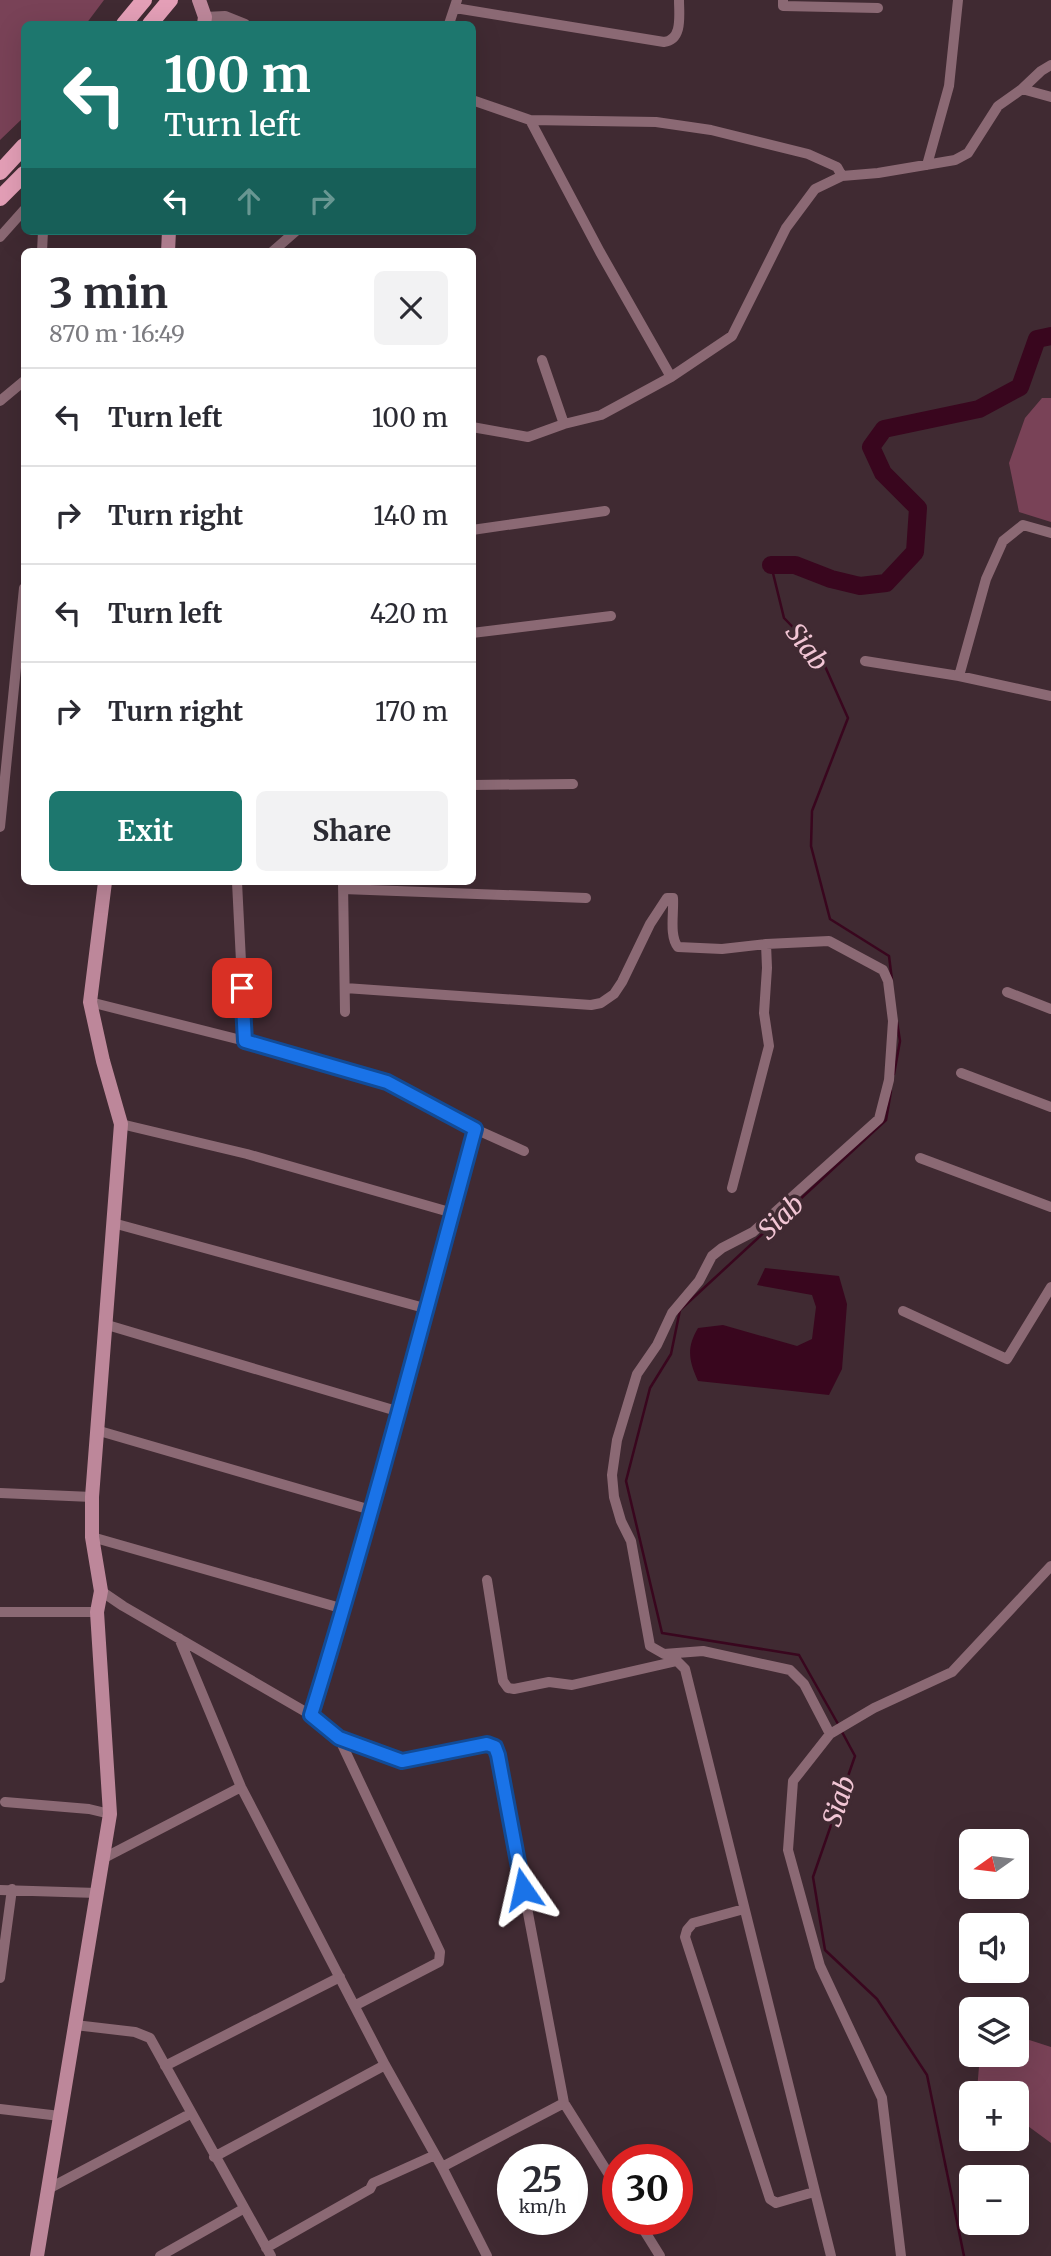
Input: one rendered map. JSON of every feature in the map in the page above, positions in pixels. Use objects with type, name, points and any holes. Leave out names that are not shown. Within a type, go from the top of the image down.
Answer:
[{"type":"main road","points":[[126,21],[144,0]]},
{"type":"main road","points":[[152,21],[170,0]]},
{"type":"main road","points":[[0,172],[21,149]]},
{"type":"main road","points":[[0,198],[21,177]]},
{"type":"street","points":[[199,0],[205,21],[226,16],[238,21]]},
{"type":"street","points":[[450,21],[456,4],[664,42],[671,41],[676,36],[679,0]]},
{"type":"street","points":[[783,0],[783,6],[878,8]]},
{"type":"street","points":[[927,165],[949,86],[958,0]]},
{"type":"street","points":[[476,428],[528,437],[601,415],[671,377],[732,336],[786,228],[814,189],[842,176],[955,160],[968,153],[998,106],[1051,65]]},
{"type":"street","points":[[1022,89],[1051,97]]},
{"type":"street","points":[[476,101],[530,120],[656,122],[711,130],[808,154],[837,167],[842,176]]},
{"type":"street","points":[[530,120],[596,245],[671,377]]},
{"type":"street","points":[[0,237],[21,213]]},
{"type":"street","points":[[277,248],[291,235]]},
{"type":"street","points":[[542,360],[564,424]]},
{"type":"street","points":[[0,401],[21,384]]},
{"type":"street","points":[[476,529],[605,512]]},
{"type":"street","points":[[959,676],[986,579],[1003,541],[1023,525],[1051,533]]},
{"type":"street","points":[[476,633],[611,616]]},
{"type":"street","points":[[0,827],[21,618]]},
{"type":"street","points":[[865,661],[959,676],[1051,696]]},
{"type":"street","points":[[476,785],[573,784]]},
{"type":"street","points":[[37,2256],[110,1814],[97,1612],[101,1591],[92,1537],[96,1430],[121,1124],[90,1002],[105,885]]},
{"type":"street","points":[[237,885],[245,1041]]},
{"type":"street","points":[[345,1012],[343,886],[586,898]]},
{"type":"street","points":[[345,988],[592,1005],[601,1003],[614,994],[622,982],[650,924],[667,898],[673,898],[675,919],[672,932],[674,943],[678,947],[722,949],[829,941],[883,970],[888,981],[893,1021],[889,1080],[879,1119],[752,1232],[712,1256],[699,1281],[672,1313],[657,1345],[637,1374],[617,1440],[612,1475],[614,1497],[621,1521],[631,1541],[650,1646],[659,1653],[703,1651],[790,1670],[804,1684],[830,1734]]},
{"type":"street","points":[[732,1188],[769,1046],[764,1013],[766,944]]},
{"type":"street","points":[[1007,992],[1051,1009]]},
{"type":"street","points":[[90,1002],[245,1041],[387,1082],[475,1129],[524,1151]]},
{"type":"street","points":[[961,1073],[1051,1107]]},
{"type":"street","points":[[121,1124],[247,1154],[453,1213]]},
{"type":"street","points":[[311,1715],[400,1412],[475,1129]]},
{"type":"street","points":[[920,1158],[1051,1207]]},
{"type":"street","points":[[113,1223],[428,1309]]},
{"type":"street","points":[[903,1311],[1007,1359],[1051,1287]]},
{"type":"street","points":[[104,1324],[400,1412]]},
{"type":"street","points":[[96,1430],[371,1510]]},
{"type":"street","points":[[0,1493],[92,1497]]},
{"type":"street","points":[[92,1537],[344,1609]]},
{"type":"street","points":[[901,2256],[882,2098],[820,1966],[788,1850],[793,1781],[830,1734],[874,1708],[952,1672],[1051,1566]]},
{"type":"street","points":[[487,1580],[503,1682],[509,1688],[549,1682],[572,1685],[677,1661],[685,1669],[831,2256]]},
{"type":"street","points":[[101,1591],[311,1715],[339,1738],[402,1761],[487,1744],[495,1747],[564,2103],[602,2164]]},
{"type":"street","points":[[0,1612],[97,1612]]},
{"type":"street","points":[[179,1638],[241,1787],[487,2256]]},
{"type":"street","points":[[659,1653],[657,1659],[660,1664]]},
{"type":"street","points":[[339,1738],[440,1952],[439,1962],[356,2005]]},
{"type":"street","points":[[102,1859],[241,1787]]},
{"type":"street","points":[[5,1802],[89,1809],[110,1814]]},
{"type":"street","points":[[0,1978],[12,1889]]},
{"type":"street","points":[[0,1890],[97,1894]]},
{"type":"street","points":[[744,1909],[693,1923],[685,1937],[771,2199],[776,2203],[814,2192]]},
{"type":"street","points":[[165,2066],[340,1977]]},
{"type":"street","points":[[75,2025],[144,2034],[150,2038],[268,2252],[370,2189],[373,2183],[435,2155]]},
{"type":"street","points":[[214,2157],[385,2065]]},
{"type":"street","points":[[442,2166],[564,2103]]},
{"type":"street","points":[[0,2109],[60,2116]]},
{"type":"street","points":[[48,2189],[190,2114]]},
{"type":"street","points":[[160,2256],[243,2209]]},
{"type":"street","points":[[646,2235],[660,2256]]},
{"type":"shaded area","points":[[0,0],[104,0],[88,21],[21,21],[21,120],[0,140]]},
{"type":"shaded area","points":[[1042,398],[1051,398],[1051,522],[1019,512],[1009,463],[1025,418]]},
{"type":"shaded area","points":[[765,1268],[839,1276],[847,1304],[842,1369],[829,1395],[698,1381],[690,1348],[698,1328],[723,1325],[797,1346],[812,1339],[816,1307],[812,1295],[757,1285]]},
{"type":"shaded area","points":[[1029,2040],[1051,2047],[1051,2143],[1029,2127],[1029,2081],[978,2081],[979,2067],[1029,2067]]},
{"type":"waterway","name":"Siab","points":[[771,565],[795,565],[831,579],[860,586],[886,583],[915,552],[918,508],[883,473],[871,447],[884,429],[979,409],[1020,387],[1037,339],[1051,336]]},
{"type":"waterway","name":"Siab","points":[[771,565],[784,618],[820,655],[848,718],[812,811],[811,846],[830,919],[889,956],[892,980]]},
{"type":"waterway","name":"Siab","points":[[894,1074],[900,1041],[897,1022]]},
{"type":"waterway","name":"Siab","points":[[838,1724],[799,1655],[662,1633],[626,1481],[650,1388],[671,1354],[680,1310],[886,1120],[891,1091]]},
{"type":"waterway","name":"Siab","points":[[841,1730],[855,1756],[813,1877],[825,1950],[877,1999],[927,2075],[964,2256]]},
{"type":"route","points":[[242,988],[245,1041],[387,1082],[475,1129],[400,1412],[311,1715],[339,1738],[402,1761],[487,1744],[495,1747],[523,1889]]}]
